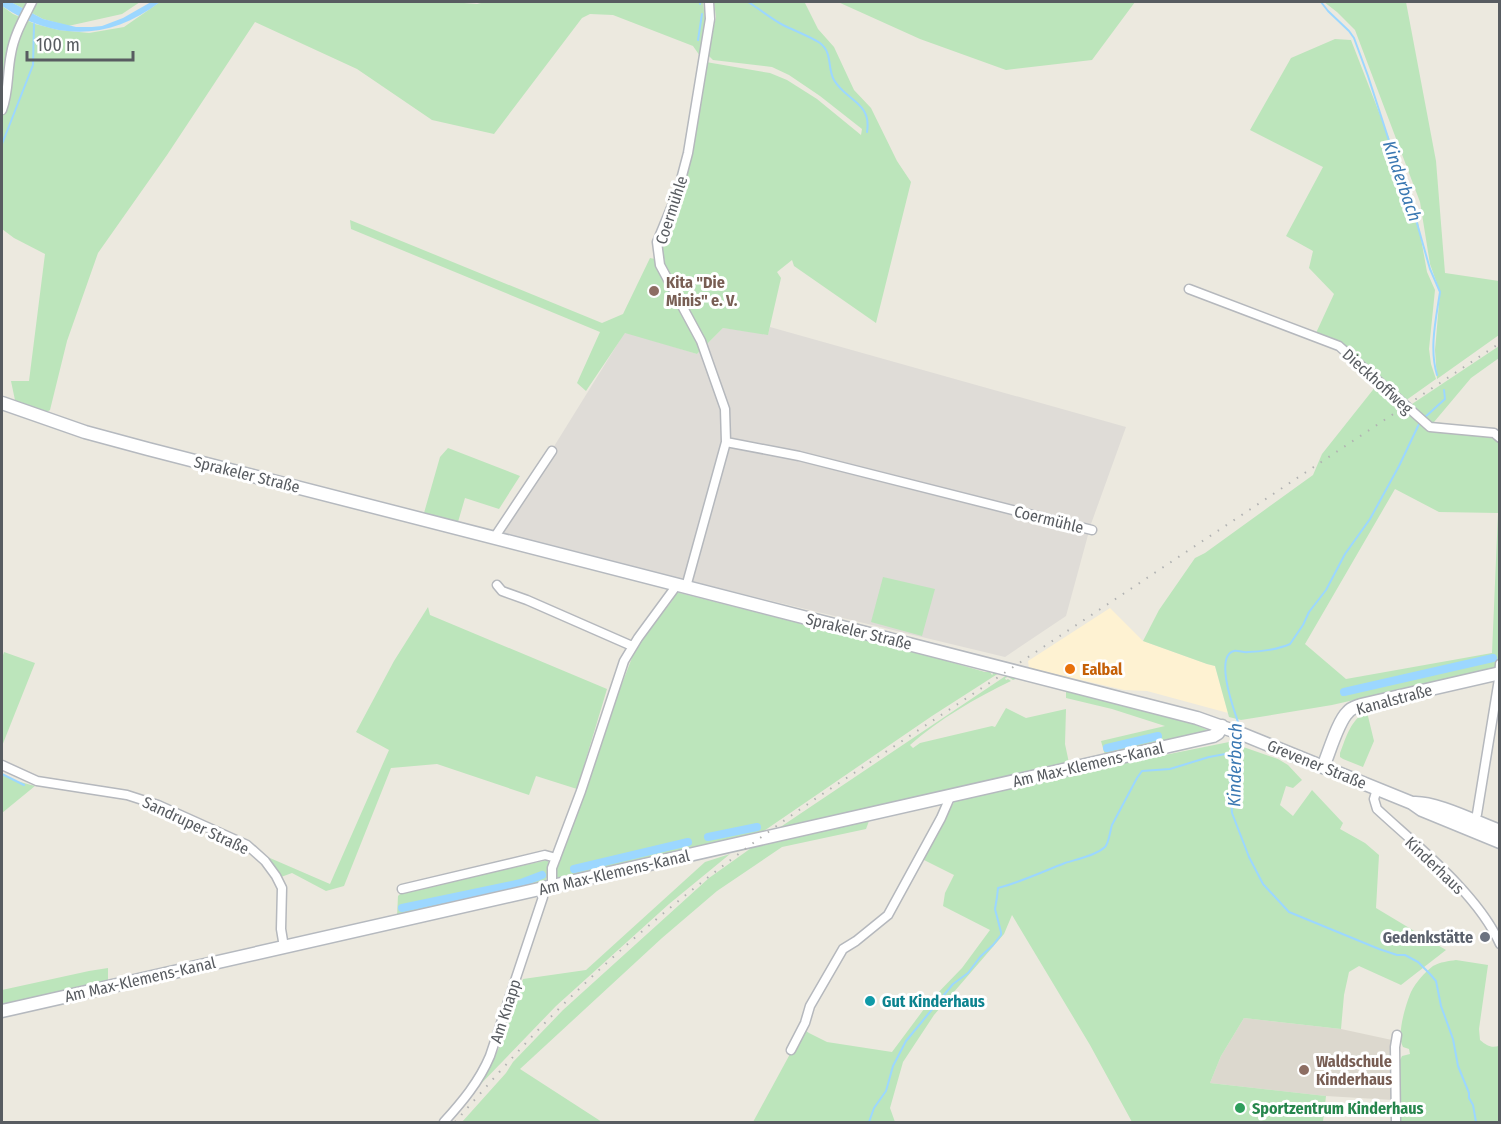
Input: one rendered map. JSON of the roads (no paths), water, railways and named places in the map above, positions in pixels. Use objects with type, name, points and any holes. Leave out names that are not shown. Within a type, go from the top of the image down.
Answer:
[{"type":"main road","name":"Sprakeler Straße","points":[[2,403],[96,435],[1149,704],[1226,728]]},
{"type":"main road","name":"Kanalstraße","points":[[1323,767],[1342,721],[1353,708],[1499,673]]},
{"type":"main road","name":"Grevener Straße","points":[[1226,728],[1412,803],[1422,810],[1500,842]]},
{"type":"main road","name":"Am Max-Klemens-Kanal","points":[[2,1011],[1212,736],[1226,728]]},
{"type":"main road","name":"Grevener Straße","points":[[1412,803],[1434,805],[1500,831]]},
{"type":"street","name":"Coermühle","points":[[681,585],[726,442],[725,409],[700,340],[660,265],[657,242],[678,191],[688,153],[710,18],[709,2]]},
{"type":"street","points":[[2,110],[7,91],[10,56],[20,27],[32,3]]},
{"type":"street","name":"Dieckhoffweg","points":[[1189,289],[1339,346],[1429,426],[1494,433],[1500,438]]},
{"type":"street","name":"Coermühle","points":[[726,442],[799,456],[1092,530]]},
{"type":"street","points":[[494,538],[552,451]]},
{"type":"street","points":[[497,585],[502,591],[632,646]]},
{"type":"street","name":"Am Knapp","points":[[444,1122],[471,1090],[490,1056],[621,669],[632,646],[674,590],[681,585]]},
{"type":"street","points":[[1477,814],[1500,664]]},
{"type":"street","name":"Sandruper Straße","points":[[2,765],[37,781],[127,795],[158,805],[247,845],[265,861],[282,888],[281,929],[284,947]]},
{"type":"street","name":"Kinderhaus","points":[[1377,789],[1374,799],[1377,809],[1460,888],[1493,928],[1500,944]]},
{"type":"street","points":[[791,1050],[805,1023],[810,1006],[843,949],[888,915],[941,818],[951,795]]},
{"type":"street","name":"Am Max-Klemens-Kanal","points":[[402,889],[545,855],[556,858]]},
{"type":"street","points":[[1396,1122],[1395,1047],[1397,1035]]},
{"type":"water","points":[[2,2],[11,2],[43,19],[76,27],[92,27],[102,26],[123,18],[151,2],[160,2],[141,15],[121,24],[101,30],[81,32],[41,26],[2,6]]},
{"type":"waterway","points":[[748,2],[779,23],[816,40],[824,47],[834,80],[866,114],[867,132]]},
{"type":"waterway","name":"Kinderbach","points":[[1321,2],[1354,38],[1409,195],[1430,269],[1440,292],[1433,344],[1437,375]]},
{"type":"waterway","points":[[698,40],[702,14]]},
{"type":"waterway","points":[[2,144],[33,65],[34,24]]},
{"type":"waterway","name":"Kinderbach","points":[[1424,418],[1445,399],[1444,390]]},
{"type":"waterway","name":"Kinderbach","points":[[1238,727],[1225,672],[1228,655],[1234,651],[1264,651],[1290,644],[1309,612],[1326,590],[1345,554],[1370,519],[1420,422]]},
{"type":"waterway","points":[[1344,692],[1493,658]]},
{"type":"waterway","points":[[1107,748],[1158,736]]},
{"type":"waterway","name":"Kinderbach","points":[[1237,736],[1230,785],[1232,813],[1249,857],[1263,884],[1289,912],[1379,949],[1405,955],[1418,962],[1430,974],[1436,981],[1441,1006],[1453,1039],[1458,1066],[1473,1105],[1476,1122]]},
{"type":"waterway","points":[[869,1122],[874,1108],[886,1091],[893,1066],[906,1041],[953,984],[968,973],[1001,935],[995,909],[998,888],[1091,855],[1105,847],[1112,825],[1142,771],[1170,769],[1209,757],[1236,752]]},
{"type":"waterway","points":[[2,774],[24,785]]},
{"type":"waterway","points":[[708,837],[757,827]]},
{"type":"waterway","points":[[574,869],[688,842]]},
{"type":"waterway","points":[[402,908],[521,883],[542,875]]},
{"type":"railway","points":[[455,1122],[544,1023],[604,965],[693,889],[754,842],[818,797],[1500,343]]},
{"type":"place","name":"Kita \"Die Minis\" e. V.","points":[[654,291]]},
{"type":"place","name":"Ealbal","points":[[1070,669]]},
{"type":"place","name":"Gedenkstätte","points":[[1485,937]]},
{"type":"place","name":"Gut Kinderhaus","points":[[870,1001]]},
{"type":"place","name":"Waldschule Kinderhaus","points":[[1304,1070]]},
{"type":"place","name":"Sportzentrum Kinderhaus","points":[[1240,1108]]}]
